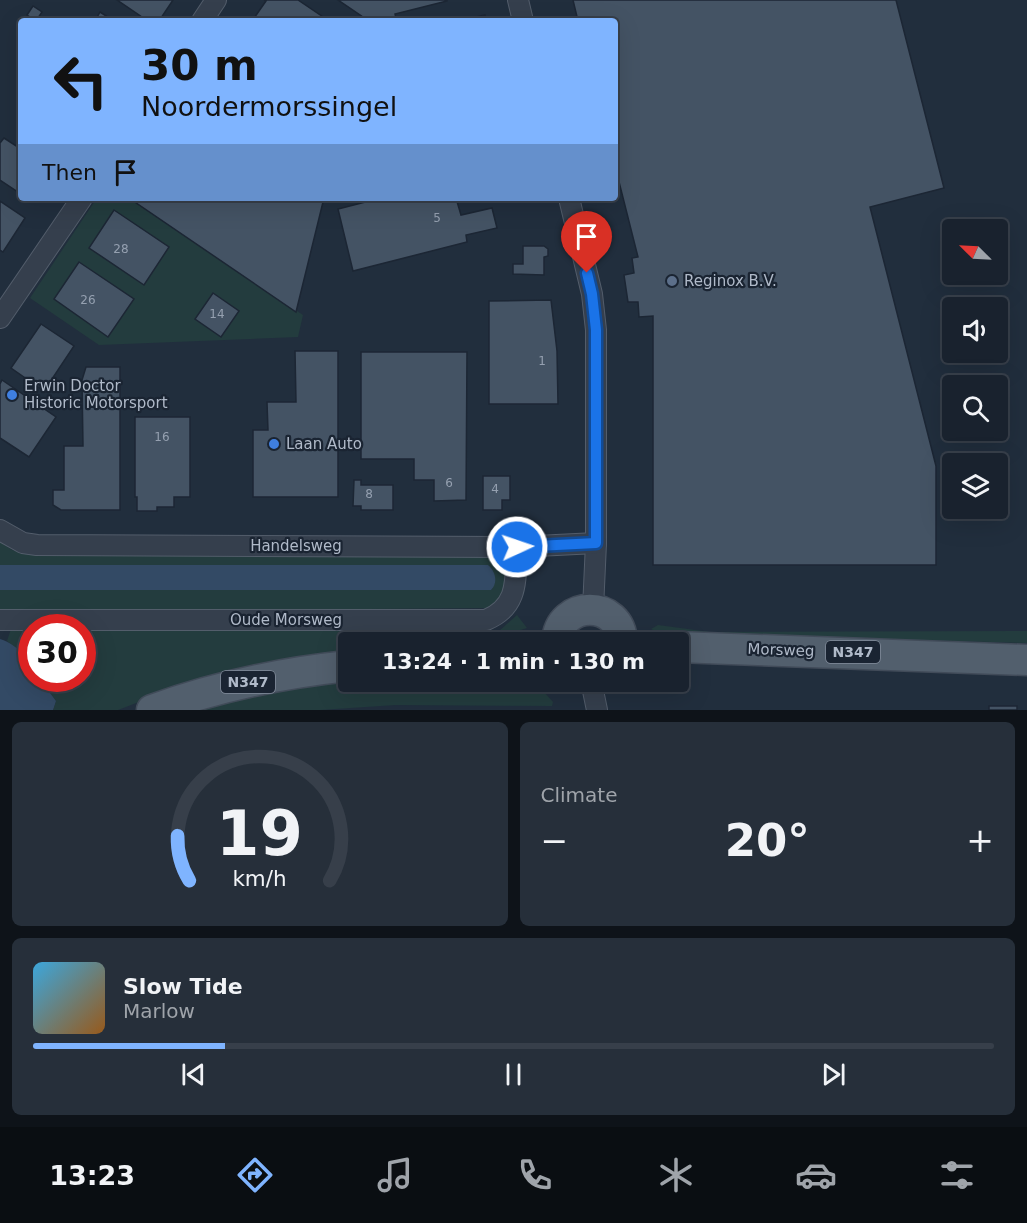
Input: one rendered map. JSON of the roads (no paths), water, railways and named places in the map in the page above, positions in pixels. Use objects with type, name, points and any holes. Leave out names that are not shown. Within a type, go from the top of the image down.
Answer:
[{"type":"main road","points":[[559,632],[569,616],[584,609],[593,609],[609,615],[621,632]]},
{"type":"main road","name":"Morsweg","points":[[689,647],[1027,660]]},
{"type":"main road","name":"N347","points":[[152,710],[187,697],[266,678],[338,667]]},
{"type":"street","points":[[204,18],[216,0]]},
{"type":"street","points":[[518,0],[523,18]]},
{"type":"street","points":[[0,318],[80,201]]},
{"type":"street","points":[[570,201],[592,294],[596,330],[596,543],[593,609]]},
{"type":"street","name":"Handelsweg","points":[[0,530],[23,543],[37,545],[517,547],[596,543]]},
{"type":"street","name":"Oude Morsweg","points":[[0,620],[486,620],[504,609],[512,599],[517,547]]},
{"type":"street","points":[[593,692],[597,710]]},
{"type":"water","points":[[0,565],[488,565],[493,571],[495,581],[491,590],[0,590]]},
{"type":"water","points":[[0,639],[12,644],[18,650],[18,692],[49,692],[56,701],[53,710],[0,710]]},
{"type":"place","name":"Reginox B.V.","points":[[672,281]]},
{"type":"place","name":"Erwin Doctor Historic Motorsport","points":[[12,395]]},
{"type":"place","name":"Laan Auto","points":[[274,444]]}]
